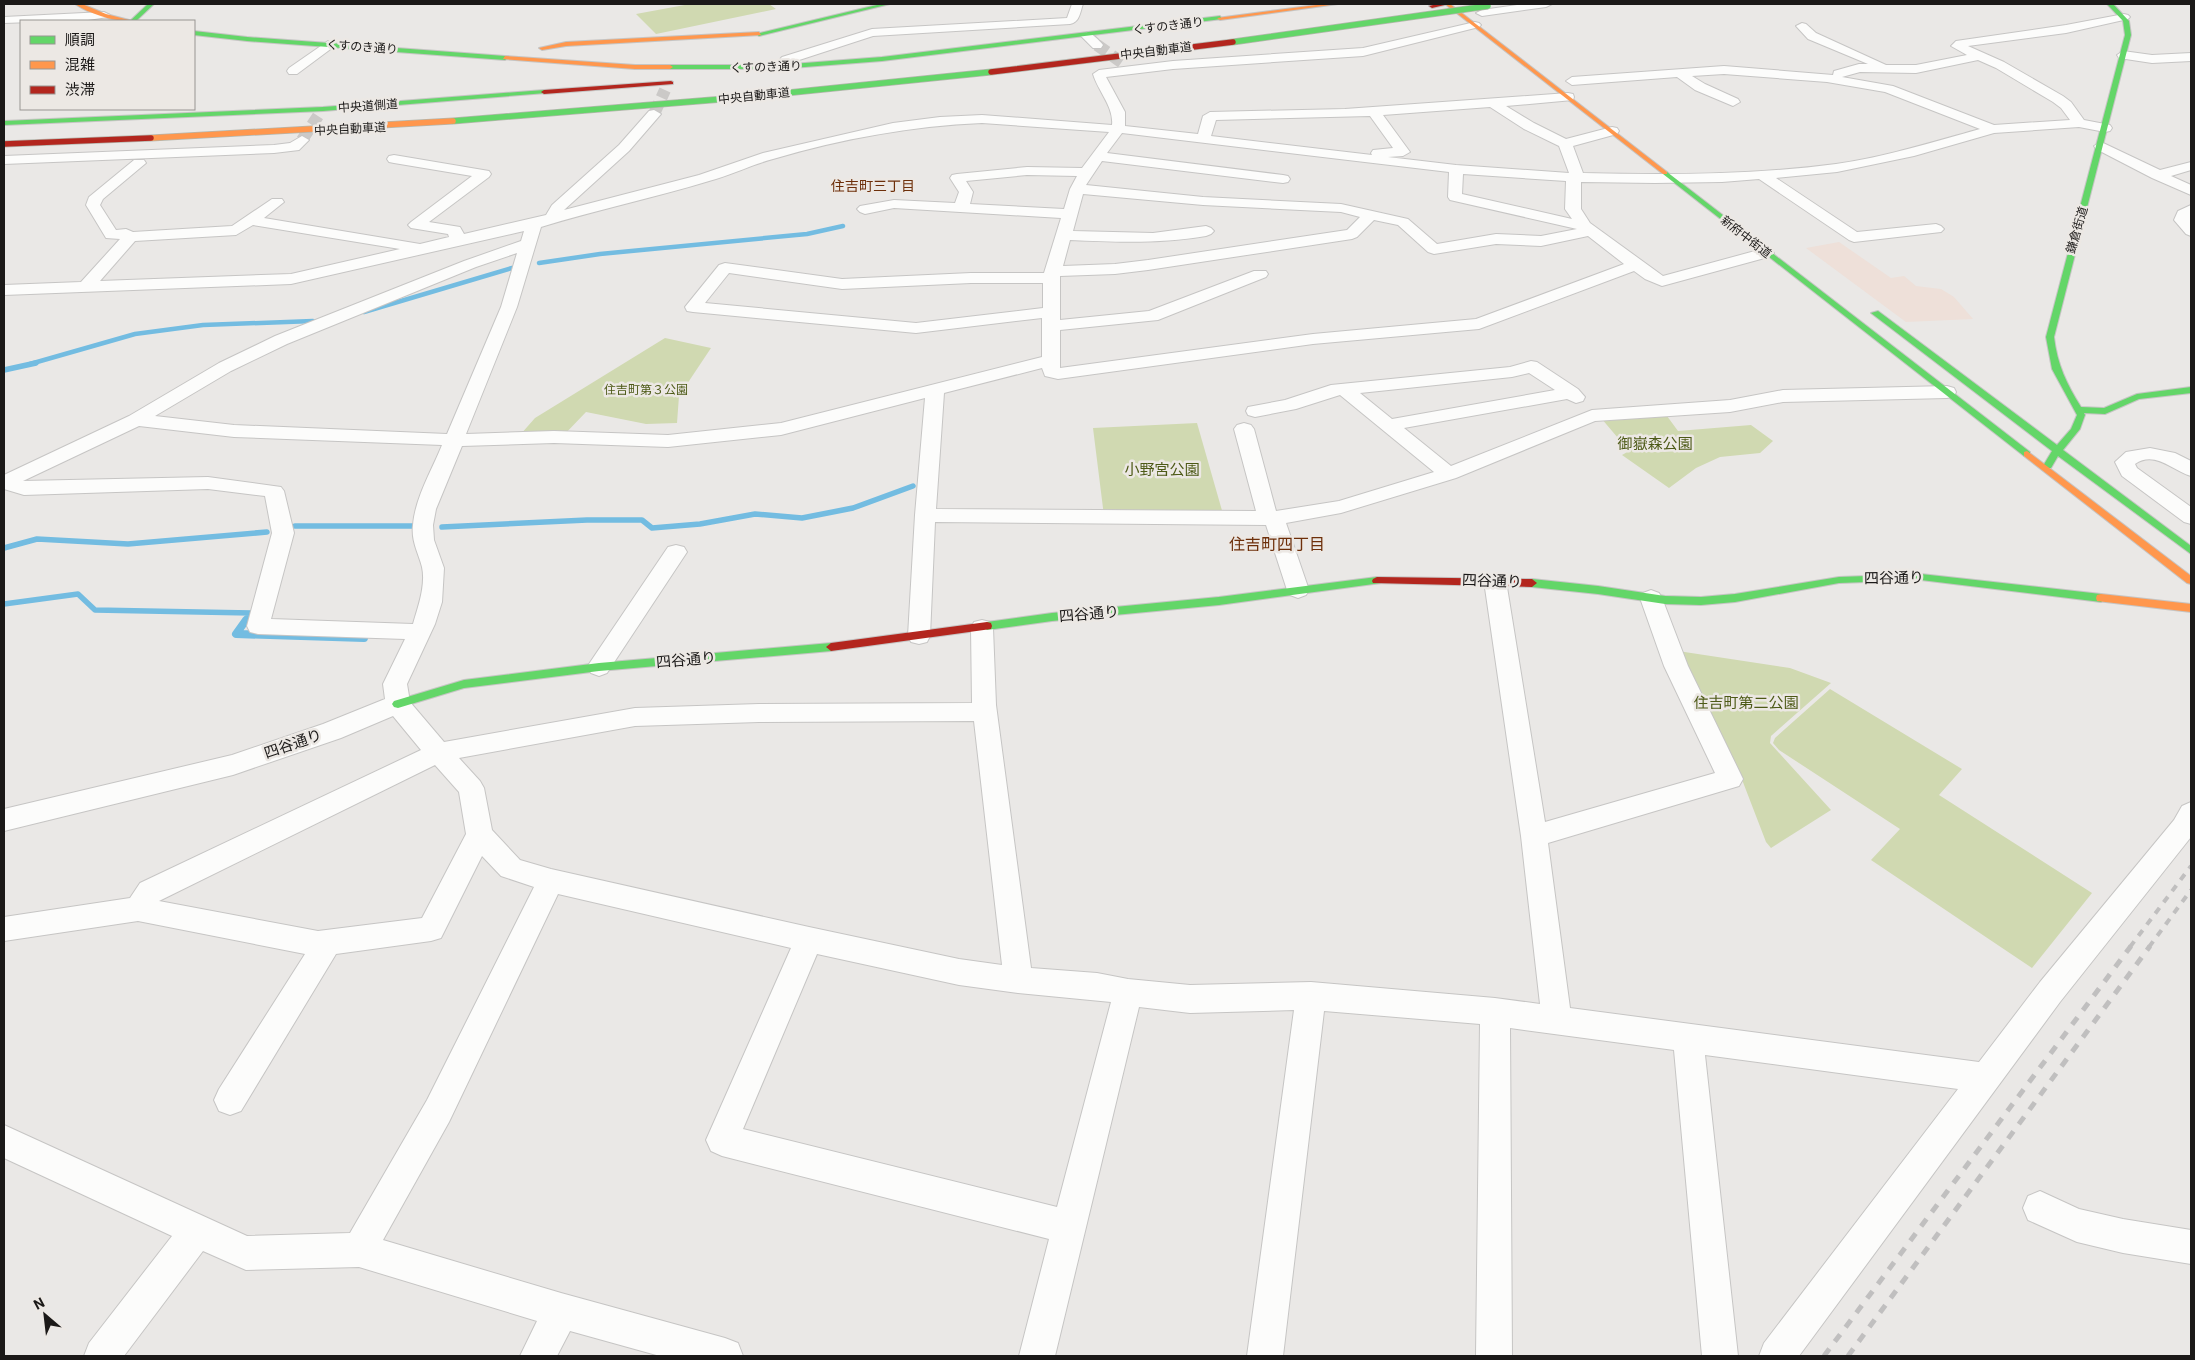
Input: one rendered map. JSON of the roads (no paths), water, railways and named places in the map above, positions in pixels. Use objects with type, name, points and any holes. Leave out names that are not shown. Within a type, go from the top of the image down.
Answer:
[{"type":"main road","points":[[78,4],[104,15],[126,20]]},
{"type":"main road","points":[[132,20],[151,4]]},
{"type":"main road","points":[[520,58],[540,48],[566,44],[754,35],[887,4]]},
{"type":"main road","name":"くすのき通り","points":[[195,33],[328,45],[635,67],[779,67],[882,60],[1335,4]]},
{"type":"main road","name":"新府中街道","points":[[1447,4],[2046,470]]},
{"type":"main road","name":"中央自動車道","points":[[4,135],[233,126],[436,114],[728,90],[1088,52],[1447,4]]},
{"type":"main road","points":[[1469,4],[1496,24]]},
{"type":"main road","name":"中央自動車道","points":[[4,144],[183,138],[409,125],[729,99],[1097,59],[1500,4]]},
{"type":"main road","points":[[2110,4],[2124,16]]},
{"type":"main road","name":"鎌倉街道","points":[[2078,410],[2060,380],[2051,357],[2050,337],[2070,254],[2101,146],[2124,55],[2129,25],[2124,16]]},
{"type":"main road","points":[[706,80],[716,78],[727,68]]},
{"type":"main road","points":[[1569,79],[1587,92]]},
{"type":"main road","name":"中央道側道","points":[[5,124],[320,112],[666,87],[686,82]]},
{"type":"main road","points":[[5,124],[23,110]]},
{"type":"main road","points":[[1684,166],[1715,190]]},
{"type":"main road","points":[[1869,308],[2191,551]]},
{"type":"main road","points":[[2078,410],[2105,410],[2137,397],[2191,390]]},
{"type":"main road","points":[[2078,410],[2082,415],[2080,425],[2072,436],[2051,456],[2046,470],[2191,581]]},
{"type":"main road","name":"四谷通り","points":[[398,704],[464,684],[599,667],[830,647],[982,628],[1052,617],[1219,601],[1387,580],[1495,581],[1598,590],[1651,598],[1718,600],[1831,581],[1921,577],[2191,608]]},
{"type":"street","points":[[779,67],[786,60],[872,33],[1070,21],[1073,18],[1077,4]]},
{"type":"street","points":[[1482,13],[1546,4]]},
{"type":"street","points":[[4,20],[88,18],[104,15]]},
{"type":"street","points":[[2079,124],[2062,102],[2000,65],[1957,46],[2066,29],[2124,16]]},
{"type":"street","points":[[1475,25],[1443,31],[1385,48],[1363,52],[1126,67],[1099,74],[1104,88],[1119,110],[1120,122],[1118,129],[1086,172],[1077,189],[1069,214],[1053,275],[1051,372],[1058,374],[1312,339],[1479,324],[1636,265]]},
{"type":"street","points":[[1802,26],[1812,36],[1888,69]]},
{"type":"street","points":[[1087,36],[1097,44]]},
{"type":"street","points":[[293,71],[328,45]]},
{"type":"street","points":[[2124,55],[2152,59],[2190,58]]},
{"type":"street","points":[[1827,78],[1859,68],[1916,69],[1980,56]]},
{"type":"street","points":[[1569,79],[1681,74],[1724,70],[1827,78],[1905,95],[1992,130]]},
{"type":"street","points":[[1681,74],[1700,87],[1733,102]]},
{"type":"street","points":[[1204,138],[1210,116],[1261,116],[1373,111],[1494,104],[1568,97]]},
{"type":"street","points":[[1494,104],[1529,126],[1564,144],[1612,131]]},
{"type":"street","points":[[1329,154],[1403,152],[1373,111]]},
{"type":"street","points":[[654,114],[624,148],[543,221],[528,244],[509,307],[426,509],[423,540],[433,568],[431,602],[420,632],[395,684],[398,704],[409,720],[471,788],[479,834],[511,868],[551,881],[959,972],[1018,980],[1097,986],[1128,992],[1190,999],[1311,996],[1495,1012],[1984,1078]]},
{"type":"street","points":[[4,290],[291,279],[543,221],[582,209],[704,178],[768,156],[874,130],[913,123],[982,120],[1118,129],[1456,169],[1575,178],[1700,178],[1838,168],[1909,153],[1992,130],[2079,124],[2105,128]]},
{"type":"street","points":[[4,160],[274,149],[294,147],[302,140]]},
{"type":"street","points":[[1564,144],[1575,178],[1573,209],[1587,228],[1636,265],[1662,281],[1766,253]]},
{"type":"street","points":[[2101,146],[2191,191]]},
{"type":"street","points":[[1271,204],[1299,150]]},
{"type":"street","points":[[1097,156],[1283,179]]},
{"type":"street","points":[[394,160],[484,174],[416,225],[455,230],[458,240]]},
{"type":"street","points":[[139,163],[96,197],[93,205],[111,235],[126,234],[130,237],[236,230],[277,202]]},
{"type":"street","points":[[2158,175],[2191,166]]},
{"type":"street","points":[[1456,169],[1455,197],[1587,228]]},
{"type":"street","points":[[961,208],[966,192],[957,178],[1027,171],[1086,172]]},
{"type":"street","points":[[1762,175],[1854,237],[1936,229]]},
{"type":"street","points":[[1077,189],[1203,201],[1341,208],[1403,222],[1434,249],[1496,239],[1541,241],[1587,228]]},
{"type":"street","points":[[1203,201],[1206,231],[1222,254]]},
{"type":"street","points":[[865,209],[894,204],[1069,214]]},
{"type":"street","points":[[1260,274],[1152,316],[1052,319],[916,328],[692,306],[725,268],[842,284],[1053,275],[1115,269],[1352,234],[1368,217],[1373,215]]},
{"type":"street","points":[[250,220],[425,248]]},
{"type":"street","points":[[1064,235],[1155,237],[1180,236],[1206,231]]},
{"type":"street","points":[[86,287],[130,237]]},
{"type":"street","points":[[5,482],[136,420],[225,367],[309,327],[470,264],[528,244]]},
{"type":"street","points":[[136,420],[234,431],[455,440],[554,437],[668,441],[781,429],[936,391],[1050,360]]},
{"type":"street","points":[[1255,411],[1289,405],[1331,391],[1512,372],[1531,366],[1571,393],[1592,416]]},
{"type":"street","points":[[1345,390],[1449,474]]},
{"type":"street","points":[[918,636],[925,515],[936,391]]},
{"type":"street","points":[[925,515],[1271,518],[1341,507],[1449,474],[1592,416],[1730,406],[1783,396],[1947,392]]},
{"type":"street","points":[[1389,425],[1571,393]]},
{"type":"street","points":[[1244,429],[1271,518],[1298,590]]},
{"type":"street","points":[[2191,470],[2179,461],[2156,454],[2131,456],[2125,462],[2129,472],[2191,517]]},
{"type":"street","points":[[5,482],[24,489],[208,483],[274,491],[283,533],[258,626],[420,632]]},
{"type":"street","points":[[599,667],[676,552]]},
{"type":"street","points":[[1495,581],[1534,836],[1557,1021]]},
{"type":"street","points":[[1534,836],[1730,779],[1676,666],[1651,598]]},
{"type":"street","points":[[982,628],[985,712],[1018,980]]},
{"type":"street","name":"四谷通り","points":[[4,820],[234,764],[332,730],[398,704]]},
{"type":"street","points":[[138,909],[150,891],[440,752],[635,717],[758,713],[985,712]]},
{"type":"street","points":[[1777,1356],[1984,1078],[2050,992],[2183,828],[2191,812]]},
{"type":"street","points":[[4,929],[138,909],[318,944],[431,929],[479,834]]},
{"type":"street","points":[[359,1250],[438,1111],[551,881]]},
{"type":"street","points":[[809,940],[722,1140],[1069,1226]]},
{"type":"street","points":[[230,1100],[328,942]]},
{"type":"street","points":[[1036,1356],[1128,992]]},
{"type":"street","points":[[1265,1356],[1311,996]]},
{"type":"street","points":[[1494,1356],[1495,1012]]},
{"type":"street","points":[[1688,1037],[1720,1356]]},
{"type":"street","points":[[4,1141],[246,1253],[359,1250],[562,1311],[725,1356]]},
{"type":"street","points":[[2040,1208],[2077,1225],[2123,1236],[2191,1247]]},
{"type":"street","points":[[102,1356],[198,1230]]},
{"type":"street","points":[[538,1356],[562,1311]]},
{"type":"waterway","points":[[539,263],[600,254],[807,234],[843,226]]},
{"type":"waterway","points":[[364,312],[512,268]]},
{"type":"waterway","points":[[30,364],[135,334],[203,325],[313,321]]},
{"type":"waterway","points":[[4,370],[36,363]]},
{"type":"waterway","points":[[442,527],[587,520],[642,520],[652,528],[700,524],[755,514],[802,518],[853,508],[913,486]]},
{"type":"waterway","points":[[295,526],[412,526]]},
{"type":"waterway","points":[[4,548],[37,539],[128,544],[267,532]]},
{"type":"waterway","points":[[4,604],[78,594],[95,610],[251,613],[245,621]]},
{"type":"waterway","points":[[246,620],[236,634],[364,638]]},
{"type":"tunnel","points":[[1097,45],[1124,64]]},
{"type":"tunnel","points":[[654,114],[665,90]]},
{"type":"tunnel","points":[[302,140],[318,116]]},
{"type":"railway","points":[[2130,947],[2191,866]]},
{"type":"railway","points":[[2149,947],[2191,890]]},
{"type":"railway","points":[[1824,1356],[2131,946]]},
{"type":"railway","points":[[1848,1356],[2150,946]]},
{"type":"district","name":"住吉町三丁目","points":[[873,186]]},
{"type":"district","name":"住吉町四丁目","points":[[1277,544]]},
{"type":"park label","name":"住吉町第３公園","points":[[646,390]]},
{"type":"park label","name":"御嶽森公園","points":[[1655,444]]},
{"type":"park label","name":"小野宮公園","points":[[1162,470]]},
{"type":"park label","name":"住吉町第二公園","points":[[1746,703]]}]
